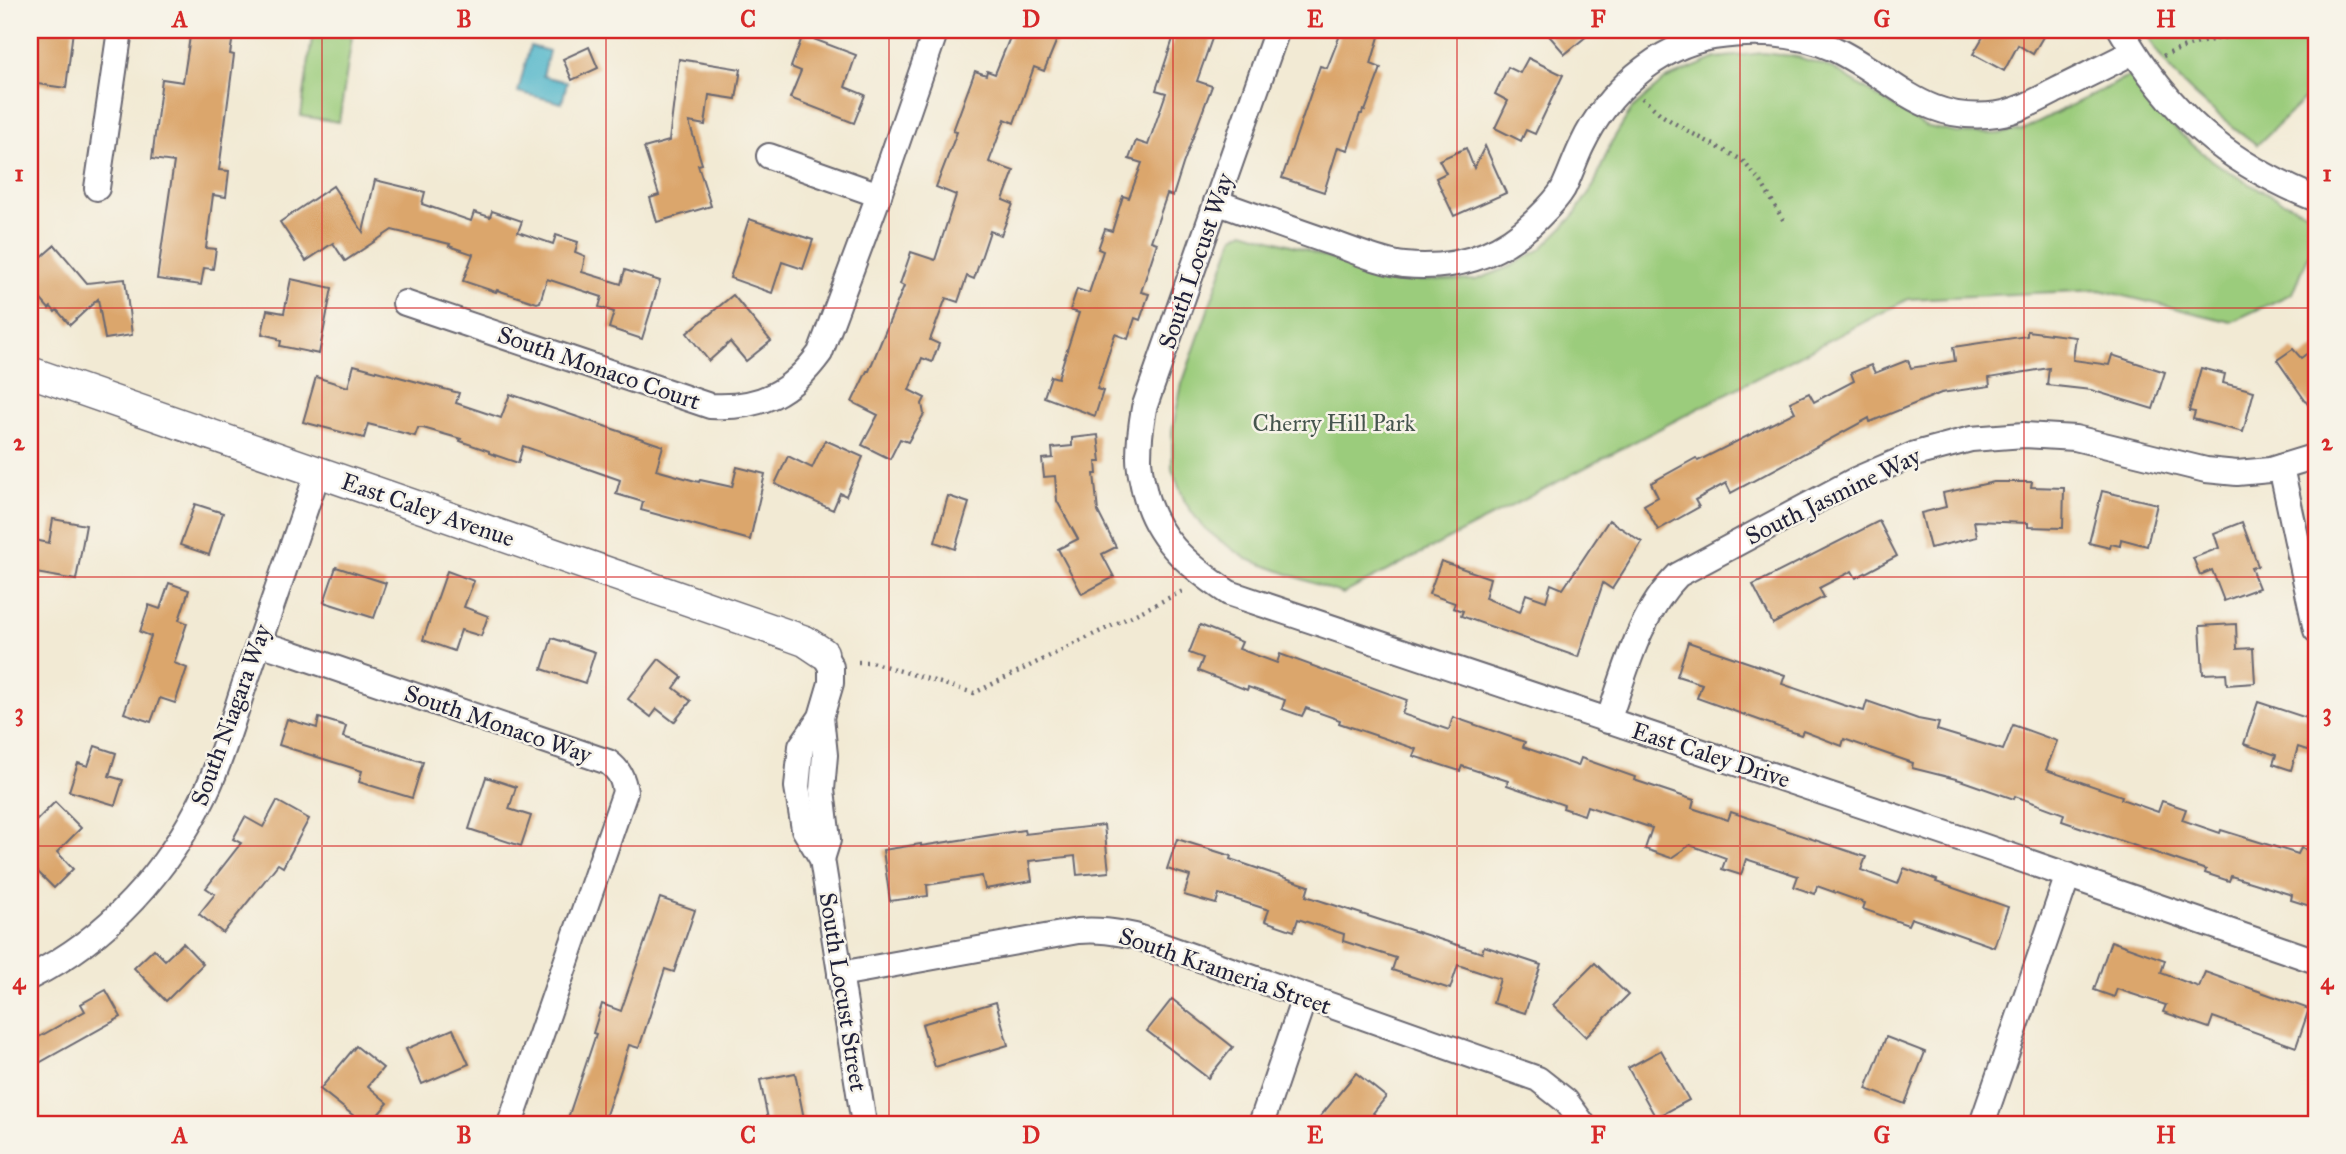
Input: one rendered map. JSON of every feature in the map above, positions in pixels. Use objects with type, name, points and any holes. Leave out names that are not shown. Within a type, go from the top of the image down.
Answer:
[{"type":"street","points":[[97,188],[120,30]]},
{"type":"street","name":"South Monaco Court","points":[[405,303],[710,406],[748,405],[768,399],[788,388],[807,371],[820,353],[879,195],[936,30]]},
{"type":"street","name":"South Locust Way","points":[[1145,496],[1138,460],[1144,408],[1277,30]]},
{"type":"street","points":[[2121,30],[2157,87],[2198,129],[2225,151],[2257,171],[2316,200]]},
{"type":"street","points":[[1216,202],[1387,262],[1431,266],[1461,263],[1485,256],[1519,237],[1551,206],[1562,190],[1581,145],[1599,115],[1627,82],[1645,67],[1674,51],[1709,38],[1747,33],[1780,34],[1812,41],[1835,50],[1927,106],[1953,114],[1972,116],[2000,114],[2030,104],[2133,52]]},
{"type":"street","points":[[769,156],[879,195]]},
{"type":"street","name":"East Caley Avenue","points":[[30,372],[791,636],[805,641],[823,653]]},
{"type":"street","name":"South Jasmine Way","points":[[1608,721],[1646,617],[1661,591],[1678,575],[1855,480],[1915,454],[1971,439],[2024,435],[2075,438],[2206,470],[2237,473],[2281,467],[2316,456]]},
{"type":"street","points":[[2281,467],[2316,631]]},
{"type":"street","name":"South Niagara Way","points":[[30,977],[81,947],[113,921],[153,879],[180,842],[207,790],[318,472]]},
{"type":"street","name":"East Caley Drive","points":[[1145,496],[1157,524],[1174,549],[1208,579],[1229,593],[2316,961]]},
{"type":"street","name":"South Monaco Way","points":[[259,643],[608,762],[617,768],[624,780],[625,792],[510,1124]]},
{"type":"street","name":"South Locust Street","points":[[823,653],[831,667],[831,683],[821,717],[825,755],[822,790],[828,839],[822,859],[864,1124]]},
{"type":"street","points":[[1982,1124],[2068,876]]},
{"type":"street","name":"South Krameria Street","points":[[840,974],[1096,930],[1135,936],[1538,1079],[1566,1101],[1583,1124]]},
{"type":"street","points":[[1261,1124],[1304,998]]},
{"type":"path","points":[[2133,52],[2158,58],[2207,40],[2270,33],[2316,32]]},
{"type":"path","points":[[1627,82],[1650,107],[1663,116],[1742,160],[1761,182],[1785,223]]},
{"type":"path","points":[[858,662],[871,662],[974,693],[1208,579]]},
{"type":"green space","points":[[2145,30],[2316,30],[2316,88],[2257,145],[2179,79],[2166,64]]},
{"type":"green space","points":[[313,31],[352,37],[339,122],[301,116]]},
{"type":"green space","name":"Cherry Hill Park","points":[[1763,53],[1798,57],[1832,68],[1925,126],[1957,133],[1997,134],[2022,130],[2130,76],[2148,92],[2172,125],[2221,167],[2258,189],[2316,217],[2316,238],[2293,293],[2231,322],[2100,290],[1908,299],[1343,594],[1247,559],[1201,525],[1185,502],[1172,469],[1172,431],[1182,384],[1234,236],[1244,231],[1369,273],[1409,281],[1476,280],[1509,267],[1541,249],[1572,218],[1594,185],[1611,143],[1631,110],[1666,79],[1716,58]]},
{"type":"water","points":[[530,46],[549,51],[543,76],[567,82],[562,103],[518,92]]},
{"type":"building","points":[[30,30],[73,30],[66,88],[30,83]]},
{"type":"building","points":[[191,30],[234,30],[230,54],[234,55],[219,170],[229,171],[226,197],[213,195],[206,248],[216,249],[213,269],[204,268],[201,285],[157,279],[174,162],[152,159],[162,79],[183,82]]},
{"type":"building","points":[[1013,30],[1061,30],[1044,71],[1034,67],[1014,123],[1005,119],[989,162],[1014,171],[1003,200],[1013,204],[1001,235],[990,231],[974,279],[967,276],[958,302],[946,298],[930,340],[939,344],[932,362],[922,358],[909,390],[925,398],[922,404],[924,414],[908,442],[900,439],[890,459],[862,445],[878,415],[852,402],[869,371],[904,286],[900,284],[911,252],[935,260],[956,195],[936,187],[957,132],[953,131],[975,71],[986,75],[987,71],[995,74]]},
{"type":"building","points":[[1176,30],[1215,30],[1197,81],[1212,86],[1173,196],[1167,194],[1151,241],[1157,243],[1141,292],[1149,294],[1140,320],[1135,318],[1128,339],[1115,334],[1097,389],[1103,391],[1095,416],[1044,397],[1051,376],[1058,378],[1079,313],[1070,310],[1077,289],[1089,293],[1103,251],[1098,249],[1105,229],[1112,231],[1123,196],[1129,198],[1142,163],[1129,159],[1136,141],[1148,145],[1166,93],[1156,90]]},
{"type":"building","points":[[1342,30],[1381,30],[1371,64],[1381,68],[1365,111],[1360,114],[1348,150],[1338,147],[1324,192],[1282,178],[1320,66],[1327,68]]},
{"type":"building","points":[[1544,30],[1594,30],[1565,54]]},
{"type":"building","points":[[1987,30],[2047,30],[2033,54],[2018,45],[2004,71],[1973,54]]},
{"type":"building","points":[[803,35],[856,55],[845,87],[865,95],[854,123],[790,98],[801,71],[791,67]]},
{"type":"building","points":[[589,47],[598,68],[572,80],[563,59]]},
{"type":"building","points":[[1528,58],[1563,75],[1535,134],[1526,130],[1521,141],[1495,128],[1508,101],[1495,94],[1508,67],[1520,73]]},
{"type":"building","points":[[679,59],[741,69],[736,99],[709,95],[705,125],[689,122],[702,164],[698,165],[711,206],[657,222],[650,198],[659,195],[644,148],[669,141]]},
{"type":"building","points":[[1485,146],[1506,193],[1454,216],[1436,178],[1446,173],[1439,160],[1466,148],[1474,168]]},
{"type":"building","points":[[375,180],[425,192],[422,204],[471,221],[474,212],[490,217],[492,211],[522,221],[518,232],[553,244],[556,235],[578,242],[575,252],[585,256],[582,272],[621,284],[625,270],[660,281],[642,339],[609,328],[614,312],[599,307],[602,297],[547,279],[540,302],[537,303],[497,290],[496,292],[463,281],[473,254],[449,246],[450,244],[392,230],[345,261],[333,243],[306,261],[280,222],[333,186],[363,232]]},
{"type":"building","points":[[749,219],[813,240],[803,269],[782,262],[772,293],[730,278]]},
{"type":"building","points":[[55,245],[87,283],[125,279],[132,335],[105,339],[98,299],[70,325],[57,310],[55,312],[51,307],[49,309],[36,294],[38,293],[30,284],[30,267]]},
{"type":"building","points":[[291,279],[332,288],[319,354],[280,346],[281,341],[278,338],[262,334],[267,310],[284,313]]},
{"type":"building","points":[[733,295],[771,341],[746,361],[730,342],[709,361],[687,333]]},
{"type":"building","points":[[2027,331],[2076,337],[2073,360],[2109,365],[2112,355],[2165,372],[2153,409],[2091,390],[2047,385],[2049,368],[1989,378],[1990,386],[1941,393],[1870,422],[1869,418],[1731,493],[1726,483],[1695,500],[1699,507],[1658,530],[1644,505],[1658,497],[1651,483],[1696,458],[1698,461],[1795,412],[1790,402],[1809,393],[1814,402],[1854,381],[1851,373],[1871,365],[1875,373],[1908,360],[1911,368],[1955,361],[1953,347],[2027,336]]},
{"type":"building","points":[[2316,347],[2316,416],[2277,360],[2293,349],[2301,358]]},
{"type":"building","points":[[354,365],[459,393],[456,403],[501,418],[510,394],[663,446],[656,470],[699,482],[700,480],[732,487],[737,467],[765,474],[750,540],[641,510],[643,502],[616,494],[620,480],[523,446],[518,463],[460,441],[461,439],[423,428],[418,428],[415,436],[368,424],[364,438],[303,422],[316,377],[348,387]]},
{"type":"building","points":[[2201,368],[2225,374],[2223,383],[2254,391],[2243,432],[2193,419],[2195,412],[2189,411]]},
{"type":"building","points":[[1098,435],[1101,462],[1096,462],[1097,474],[1094,474],[1098,512],[1116,547],[1102,554],[1114,577],[1082,594],[1058,549],[1078,539],[1057,501],[1055,476],[1044,477],[1042,459],[1053,458],[1052,448],[1072,446],[1072,438]]},
{"type":"building","points":[[825,440],[863,457],[846,496],[840,493],[833,510],[775,484],[788,456],[812,468]]},
{"type":"building","points":[[1994,482],[2032,482],[2031,487],[2064,488],[2063,528],[2028,527],[2028,523],[1974,521],[1977,537],[1930,548],[1921,513],[1946,507],[1943,493]]},
{"type":"building","points":[[2102,491],[2157,504],[2147,546],[2121,539],[2120,546],[2111,544],[2110,548],[2089,543]]},
{"type":"building","points":[[948,496],[969,503],[955,549],[935,542]]},
{"type":"building","points":[[195,504],[223,513],[209,555],[180,545]]},
{"type":"building","points":[[53,519],[86,525],[76,580],[30,572],[30,539],[49,543]]},
{"type":"building","points":[[1609,520],[1642,542],[1612,589],[1603,583],[1578,657],[1461,616],[1463,611],[1453,608],[1455,603],[1429,594],[1441,561],[1490,578],[1485,598],[1520,612],[1526,594],[1546,601],[1551,584],[1563,589]]},
{"type":"building","points":[[1879,521],[1897,556],[1856,578],[1852,571],[1819,588],[1824,597],[1773,624],[1753,585]]},
{"type":"building","points":[[2242,522],[2258,566],[2251,568],[2259,588],[2224,601],[2212,570],[2200,575],[2193,558],[2219,548],[2214,533]]},
{"type":"building","points":[[336,567],[386,583],[374,618],[324,602]]},
{"type":"building","points":[[447,571],[474,581],[464,607],[488,616],[481,636],[461,630],[454,651],[423,640]]},
{"type":"building","points":[[169,583],[189,590],[179,620],[187,623],[174,663],[187,668],[175,703],[160,698],[151,722],[124,713],[151,636],[140,632],[149,605],[160,609]]},
{"type":"building","points":[[2236,624],[2237,649],[2253,648],[2255,683],[2227,685],[2226,673],[2203,674],[2200,626]]},
{"type":"building","points":[[1200,625],[1242,642],[1239,649],[1277,663],[1280,654],[1407,700],[1402,714],[1449,730],[1453,717],[1525,742],[1523,747],[1578,766],[1581,758],[1635,777],[1634,780],[1694,800],[1692,808],[1728,820],[1731,812],[1866,857],[1861,870],[1898,884],[1904,868],[2008,907],[1994,947],[1911,918],[1908,925],[1863,909],[1865,903],[1817,886],[1815,894],[1794,887],[1798,876],[1746,859],[1741,875],[1722,869],[1726,858],[1690,845],[1671,858],[1645,849],[1652,828],[1587,806],[1584,815],[1507,785],[1508,781],[1462,766],[1460,771],[1413,756],[1416,749],[1339,723],[1340,720],[1306,708],[1302,716],[1282,709],[1285,700],[1248,687],[1247,690],[1198,671],[1203,658],[1189,653]]},
{"type":"building","points":[[552,638],[595,652],[585,683],[542,669]]},
{"type":"building","points":[[1688,642],[1785,675],[1782,684],[1843,705],[1864,711],[1867,701],[1918,719],[1939,723],[1937,730],[2003,750],[2013,725],[2057,741],[2046,770],[2122,796],[2121,799],[2158,812],[2162,801],[2186,809],[2182,820],[2220,833],[2221,830],[2298,854],[2301,848],[2316,853],[2316,908],[2291,900],[2292,895],[2231,876],[2229,881],[2205,873],[2206,870],[2062,821],[2064,814],[2015,796],[2014,799],[1960,780],[1912,768],[1913,763],[1844,739],[1842,746],[1803,731],[1801,735],[1697,698],[1702,684],[1677,676]]},
{"type":"building","points":[[659,659],[682,677],[674,688],[691,701],[674,722],[657,709],[651,717],[628,699]]},
{"type":"building","points":[[2258,702],[2316,721],[2316,753],[2298,747],[2291,770],[2273,764],[2276,755],[2244,744]]},
{"type":"building","points":[[319,718],[346,726],[343,737],[423,762],[412,798],[359,782],[362,771],[279,745],[287,719],[317,728]]},
{"type":"building","points":[[95,746],[116,753],[109,776],[123,780],[115,805],[69,791],[78,763],[88,766]]},
{"type":"building","points":[[486,777],[516,787],[509,809],[531,816],[521,846],[469,829]]},
{"type":"building","points":[[277,801],[309,819],[283,867],[278,864],[223,933],[199,914],[215,894],[206,888],[241,843],[233,839],[245,817],[263,827]]},
{"type":"building","points":[[55,802],[81,828],[57,852],[73,869],[54,888],[30,864],[30,827]]},
{"type":"building","points":[[1104,825],[1109,872],[1077,875],[1075,856],[1029,861],[1032,881],[985,889],[982,876],[927,885],[928,896],[890,901],[883,850],[1024,830],[1025,834]]},
{"type":"building","points":[[1177,839],[1309,886],[1306,896],[1482,953],[1484,946],[1541,965],[1525,1013],[1493,1003],[1500,979],[1458,965],[1450,989],[1392,970],[1396,958],[1343,941],[1344,934],[1298,919],[1294,931],[1265,921],[1269,910],[1219,894],[1216,904],[1184,895],[1190,876],[1167,869]]},
{"type":"building","points":[[660,898],[695,910],[674,972],[665,969],[639,1048],[629,1045],[603,1124],[587,1124],[568,1118],[596,1034],[593,1033],[602,1004],[621,1011]]},
{"type":"building","points":[[2111,941],[2165,960],[2161,973],[2199,987],[2205,972],[2309,1009],[2296,1047],[2213,1017],[2209,1028],[2163,1012],[2166,1005],[2117,989],[2114,997],[2094,990]]},
{"type":"building","points":[[183,943],[203,964],[166,1001],[134,968],[154,949],[165,960]]},
{"type":"building","points":[[1595,963],[1628,995],[1586,1037],[1553,1005]]},
{"type":"building","points":[[106,990],[121,1017],[30,1068],[30,1042],[85,1011],[81,1004]]},
{"type":"building","points":[[1172,999],[1233,1047],[1208,1078],[1147,1031]]},
{"type":"building","points":[[996,1002],[1008,1045],[935,1067],[922,1024]]},
{"type":"building","points":[[453,1029],[469,1064],[422,1084],[406,1049]]},
{"type":"building","points":[[1886,1037],[1925,1052],[1905,1104],[1866,1089]]},
{"type":"building","points":[[356,1046],[383,1068],[368,1086],[388,1103],[370,1124],[364,1124],[320,1089]]},
{"type":"building","points":[[1661,1050],[1689,1100],[1656,1118],[1628,1068]]},
{"type":"building","points":[[795,1073],[805,1124],[769,1124],[760,1080]]},
{"type":"building","points":[[1356,1073],[1386,1097],[1373,1113],[1386,1124],[1314,1124]]}]
